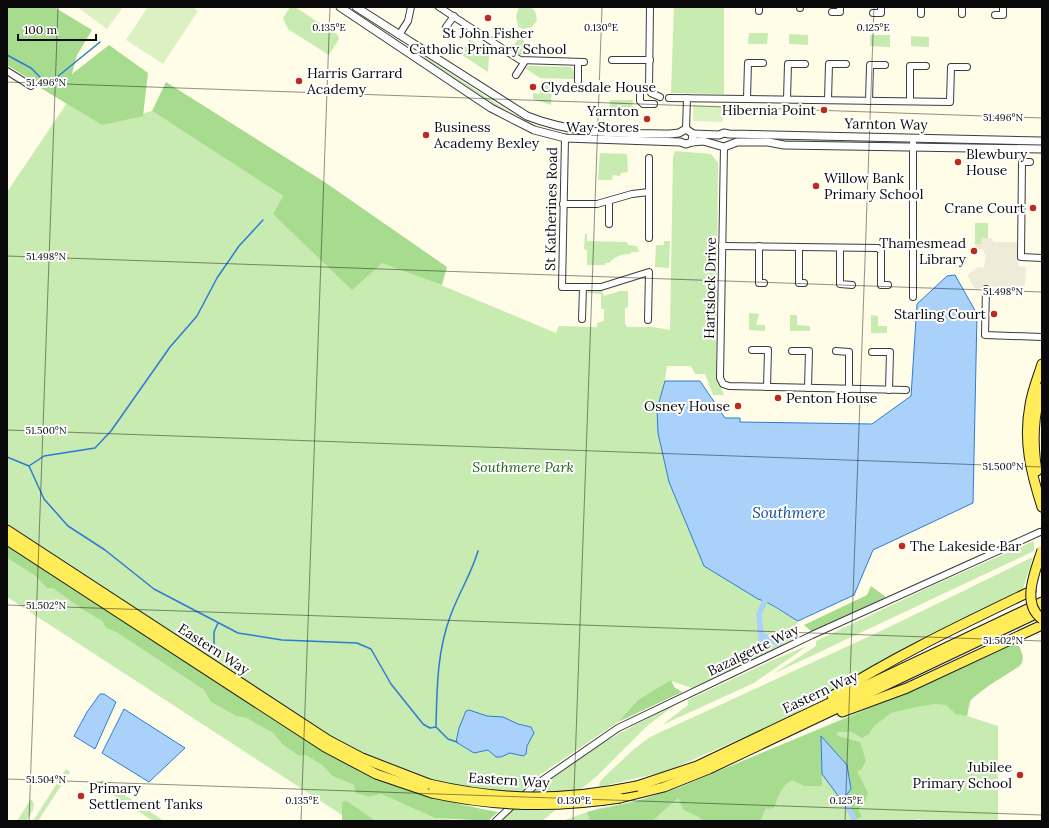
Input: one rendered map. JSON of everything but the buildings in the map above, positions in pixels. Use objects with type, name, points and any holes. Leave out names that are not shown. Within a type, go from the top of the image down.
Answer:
[{"type":"main road","points":[[1042,364],[1030,405],[1027,430],[1028,454],[1042,506]]},
{"type":"main road","points":[[1042,388],[1036,406],[1033,440],[1037,470],[1042,490]]},
{"type":"main road","name":"Eastern Way","points":[[7,530],[328,740],[362,758],[431,788],[515,797],[566,797],[637,786],[697,766],[800,722],[1042,611]]},
{"type":"main road","name":"Eastern Way","points":[[7,540],[325,747],[376,774],[492,804],[542,806],[589,803],[620,798],[664,787],[687,778],[1042,602]]},
{"type":"main road","points":[[1042,550],[1031,591],[1034,611],[1042,619]]},
{"type":"main road","points":[[800,722],[888,664],[951,630],[1031,591]]},
{"type":"main road","points":[[800,722],[907,688],[972,659],[1042,625]]},
{"type":"street","name":"Yarnton Way","points":[[340,7],[501,114],[534,130],[565,138],[680,142],[686,144],[703,141],[724,145],[737,142],[768,142],[784,144],[1042,149]]},
{"type":"street","points":[[356,7],[527,116],[566,129],[586,132],[680,133],[686,129]]},
{"type":"street","points":[[393,43],[408,22],[411,7]]},
{"type":"street","points":[[439,7],[517,58],[525,61],[581,62],[578,81]]},
{"type":"street","points":[[650,7],[649,89],[651,93],[660,97]]},
{"type":"street","points":[[832,12],[840,12],[840,7]]},
{"type":"street","points":[[873,13],[881,13],[881,7]]},
{"type":"street","points":[[921,7],[921,14]]},
{"type":"street","points":[[962,7],[962,14]]},
{"type":"street","points":[[995,15],[1003,15],[1003,7]]},
{"type":"street","points":[[446,26],[454,16]]},
{"type":"street","points":[[612,60],[650,60]]},
{"type":"street","points":[[516,75],[525,61]]},
{"type":"street","points":[[747,98],[748,63],[763,63]]},
{"type":"street","points":[[787,99],[788,64],[805,64]]},
{"type":"street","points":[[828,100],[829,64],[846,64]]},
{"type":"street","points":[[869,101],[870,65],[885,65]]},
{"type":"street","points":[[910,101],[910,66],[926,66]]},
{"type":"street","points":[[669,98],[950,102],[951,67],[967,67]]},
{"type":"street","points":[[7,71],[31,86]]},
{"type":"street","points":[[649,89],[643,88],[640,90],[640,100],[643,104],[654,104]]},
{"type":"street","points":[[686,129],[687,98]]},
{"type":"street","points":[[565,138],[566,129]]},
{"type":"street","points":[[686,129],[693,134],[692,142]]},
{"type":"street","points":[[680,133],[680,142]]},
{"type":"street","name":"Yarnton Way","points":[[693,134],[719,135],[724,133],[1042,141]]},
{"type":"street","points":[[719,135],[718,138],[724,145],[732,138],[729,134]]},
{"type":"street","name":"St Katherines Road","points":[[565,138],[562,287],[602,287],[649,272],[648,320]]},
{"type":"street","points":[[912,297],[913,138]]},
{"type":"street","name":"Hartslock Drive","points":[[724,145],[720,378],[723,384],[729,386],[906,390]]},
{"type":"street","points":[[649,158],[649,238]]},
{"type":"street","points":[[1030,162],[1022,162],[1021,257],[1042,258]]},
{"type":"street","points":[[563,204],[597,204],[632,194],[649,192]]},
{"type":"street","points":[[609,201],[609,224]]},
{"type":"street","points":[[722,246],[878,248],[881,251],[881,285],[888,285]]},
{"type":"street","points":[[759,246],[759,283],[764,283]]},
{"type":"street","points":[[799,247],[799,283],[804,283]]},
{"type":"street","points":[[840,248],[840,284],[852,285]]},
{"type":"street","points":[[582,287],[582,319]]},
{"type":"street","points":[[986,289],[985,335],[1042,337]]},
{"type":"street","points":[[752,350],[768,350],[767,387]]},
{"type":"street","points":[[792,351],[809,351],[808,388]]},
{"type":"street","points":[[836,351],[849,352],[849,389]]},
{"type":"street","points":[[872,352],[890,352],[889,390]]},
{"type":"street","name":"Bazalgette Way","points":[[496,821],[534,786],[618,728],[812,635],[1040,532]]},
{"type":"green space","points":[[7,7],[54,7],[92,30],[77,55],[72,74],[109,45],[148,73],[143,116],[102,125],[39,87],[36,83],[7,65]]},
{"type":"green space","points":[[77,7],[123,7],[107,29]]},
{"type":"green space","points":[[148,7],[192,7],[198,11],[163,64],[126,40]]},
{"type":"green space","points":[[290,7],[295,7],[338,35],[339,39],[329,55],[288,29],[283,18]]},
{"type":"green space","points":[[519,7],[530,7],[535,11],[537,20],[532,27],[523,29],[518,27],[516,16]]},
{"type":"green space","points":[[674,7],[724,7],[724,94],[671,93]]},
{"type":"green space","points":[[749,33],[768,33],[767,44],[748,44]]},
{"type":"green space","points":[[521,34],[524,34],[524,57],[511,50]]},
{"type":"green space","points":[[789,34],[808,35],[808,45],[789,44]]},
{"type":"green space","points":[[870,35],[890,35],[890,47],[870,46]]},
{"type":"green space","points":[[911,36],[929,37],[929,47],[911,46]]},
{"type":"green space","points":[[469,39],[493,55],[489,56],[488,72],[462,55],[462,47],[468,47]]},
{"type":"green space","points":[[424,56],[506,110],[544,130],[507,115],[422,60]]},
{"type":"green space","points":[[530,66],[571,67],[574,72],[574,79],[540,78],[525,68]]},
{"type":"green space","points":[[541,81],[552,89],[551,105],[533,99],[533,93],[540,94]]},
{"type":"green space","points":[[166,82],[326,183],[447,267],[442,285],[382,263],[352,290],[273,214],[283,196],[152,111]]},
{"type":"green space","points":[[610,100],[633,100],[632,110],[610,109]]},
{"type":"green space","name":"Southmere Park","points":[[67,103],[102,125],[152,111],[283,196],[273,215],[556,333],[559,326],[597,327],[597,323],[604,321],[604,309],[601,309],[601,294],[588,293],[588,291],[602,291],[604,296],[620,291],[628,291],[628,307],[625,308],[625,323],[627,327],[653,327],[670,330],[673,157],[675,151],[711,154],[718,163],[716,376],[724,395],[713,395],[705,374],[695,374],[691,366],[667,366],[665,381],[657,409],[704,566],[798,621],[792,641],[692,688],[671,681],[638,700],[618,722],[541,774],[521,792],[480,790],[412,778],[361,754],[325,733],[7,524],[7,192]]},
{"type":"green space","points":[[693,105],[723,106],[723,122],[693,121]]},
{"type":"green space","points":[[734,137],[906,141],[906,143],[734,141]]},
{"type":"green space","points":[[600,153],[627,154],[628,172],[621,173],[620,176],[613,175],[612,180],[598,180]]},
{"type":"green space","points":[[975,223],[988,223],[988,238],[981,238],[981,244],[975,244]]},
{"type":"green space","points":[[585,234],[587,234],[587,241],[627,242],[628,245],[637,246],[639,252],[624,254],[609,263],[605,263],[605,265],[587,265],[587,250],[584,249]]},
{"type":"green space","points":[[664,241],[670,241],[669,268],[655,267],[656,245],[664,245]]},
{"type":"green space","points":[[749,313],[759,314],[756,325],[765,325],[765,331],[749,330]]},
{"type":"green space","points":[[790,315],[797,315],[797,325],[810,326],[810,331],[790,331]]},
{"type":"green space","points":[[871,315],[878,316],[878,326],[887,326],[887,333],[871,333]]},
{"type":"green space","points":[[1034,541],[1034,551],[773,674],[816,646],[816,641],[934,585]]},
{"type":"green space","points":[[7,544],[343,762],[380,779],[418,793],[498,812],[488,821],[435,818],[381,794],[370,797],[356,793],[354,785],[332,776],[322,765],[306,755],[299,756],[283,745],[273,733],[246,718],[236,716],[211,702],[204,690],[116,632],[106,628],[102,621],[83,610],[54,589],[47,588],[34,575],[7,558]]},
{"type":"green space","points":[[1033,557],[1022,592],[920,639],[820,697],[790,717],[667,771],[599,787],[600,781],[634,749],[650,737],[883,630]]},
{"type":"green space","points":[[7,558],[34,575],[47,588],[54,589],[83,610],[102,621],[106,628],[116,632],[204,690],[211,702],[236,716],[246,718],[273,733],[283,745],[299,756],[306,754],[322,765],[332,776],[354,785],[370,797],[381,794],[435,818],[466,821],[376,821],[347,801],[342,803],[342,815],[7,597]]},
{"type":"green space","points":[[871,586],[886,597],[812,632],[804,625],[867,595]]},
{"type":"green space","points":[[1017,642],[1022,654],[1022,662],[1014,670],[974,696],[969,702],[967,716],[956,714],[946,705],[934,704],[891,713],[874,726],[869,734],[862,738],[852,732],[836,732],[838,736],[860,742],[866,761],[861,770],[857,771],[868,793],[864,804],[858,809],[862,817],[852,820],[842,801],[850,789],[821,737],[822,786],[805,786],[792,780],[783,788],[774,808],[765,809],[761,821],[702,821],[699,817],[684,810],[678,798],[652,821],[590,821],[587,812],[637,801],[678,788],[914,690]]},
{"type":"green space","points":[[807,646],[754,683],[662,725],[688,705],[688,700],[773,660]]},
{"type":"green space","points":[[1023,654],[1022,663],[1019,667],[1001,676],[971,700],[967,716],[998,726],[998,821],[931,821],[916,819],[916,821],[562,821],[596,809],[637,801],[678,788],[961,669]]},
{"type":"green space","points":[[671,680],[674,687],[682,692],[618,722],[638,700]]},
{"type":"green space","points":[[675,705],[647,726],[597,776],[542,821],[500,821],[561,770],[605,742]]},
{"type":"green space","points":[[66,769],[70,772],[38,821],[33,821]]},
{"type":"green space","points":[[102,780],[164,821],[153,821],[99,786]]},
{"type":"green space","points":[[31,799],[34,804],[33,810],[26,821],[17,821]]},
{"type":"green space","points":[[347,801],[376,821],[342,821],[342,802]]},
{"type":"shaded area","points":[[981,238],[992,238],[993,242],[1019,242],[1018,266],[1026,267],[1025,286],[1023,288],[988,287],[975,289],[967,275],[978,267],[984,268],[986,255],[984,254],[983,249],[975,249],[975,244],[981,244]]},
{"type":"water","name":"Southmere","points":[[955,275],[977,314],[973,503],[873,550],[854,595],[798,621],[758,599],[704,566],[669,482],[658,433],[657,409],[665,381],[700,381],[725,418],[740,418],[740,422],[872,424],[911,396],[917,304],[947,276]]},
{"type":"water","points":[[100,694],[104,694],[116,702],[95,749],[74,736],[87,712]]},
{"type":"water","points":[[124,709],[185,748],[149,782],[102,753]]},
{"type":"water","points":[[469,710],[487,716],[503,717],[518,724],[531,727],[534,733],[527,746],[526,754],[523,756],[510,753],[501,757],[496,757],[488,750],[474,753],[456,742],[459,728],[466,711]]},
{"type":"water","points":[[821,736],[847,765],[851,789],[842,801],[822,774]]},
{"type":"waterway","points":[[7,55],[31,68],[44,81],[51,82],[100,42]]},
{"type":"waterway","points":[[29,466],[44,456],[95,448],[111,431],[170,347],[197,316],[217,278],[239,246],[263,220]]},
{"type":"waterway","points":[[7,457],[29,466],[44,499],[68,526],[105,550],[154,589],[238,633],[282,640],[357,643],[371,649],[391,684],[423,724],[430,728],[436,727],[448,739],[457,742]]},
{"type":"waterway","points":[[436,726],[438,671],[442,644],[453,609],[472,568],[478,551]]},
{"type":"waterway","points":[[762,648],[759,614],[765,601]]},
{"type":"waterway","points":[[214,646],[214,632],[218,623]]},
{"type":"waterway","points":[[760,630],[763,636],[778,643],[780,647]]},
{"type":"waterway","points":[[841,793],[855,821]]},
{"type":"place","name":"St John Fisher Catholic Primary School","points":[[488,18]]},
{"type":"place","name":"Harris Garrard Academy","points":[[299,81]]},
{"type":"place","name":"Clydesdale House","points":[[533,87]]},
{"type":"place","name":"Hibernia Point","points":[[824,110]]},
{"type":"place","name":"Yarnton Way Stores","points":[[647,119]]},
{"type":"place","name":"Business Academy Bexley","points":[[426,135]]},
{"type":"place","name":"Blewbury House","points":[[958,162]]},
{"type":"place","name":"Willow Bank Primary School","points":[[816,186]]},
{"type":"place","name":"Crane Court","points":[[1033,208]]},
{"type":"place","name":"Thamesmead Library","points":[[974,251]]},
{"type":"place","name":"Starling Court","points":[[994,314]]},
{"type":"place","name":"Penton House","points":[[778,398]]},
{"type":"place","name":"Osney House","points":[[738,406]]},
{"type":"place","name":"The Lakeside Bar","points":[[902,546]]},
{"type":"place","name":"Jubilee Primary School","points":[[1020,775]]},
{"type":"place","name":"Primary Settlement Tanks","points":[[81,796]]}]
